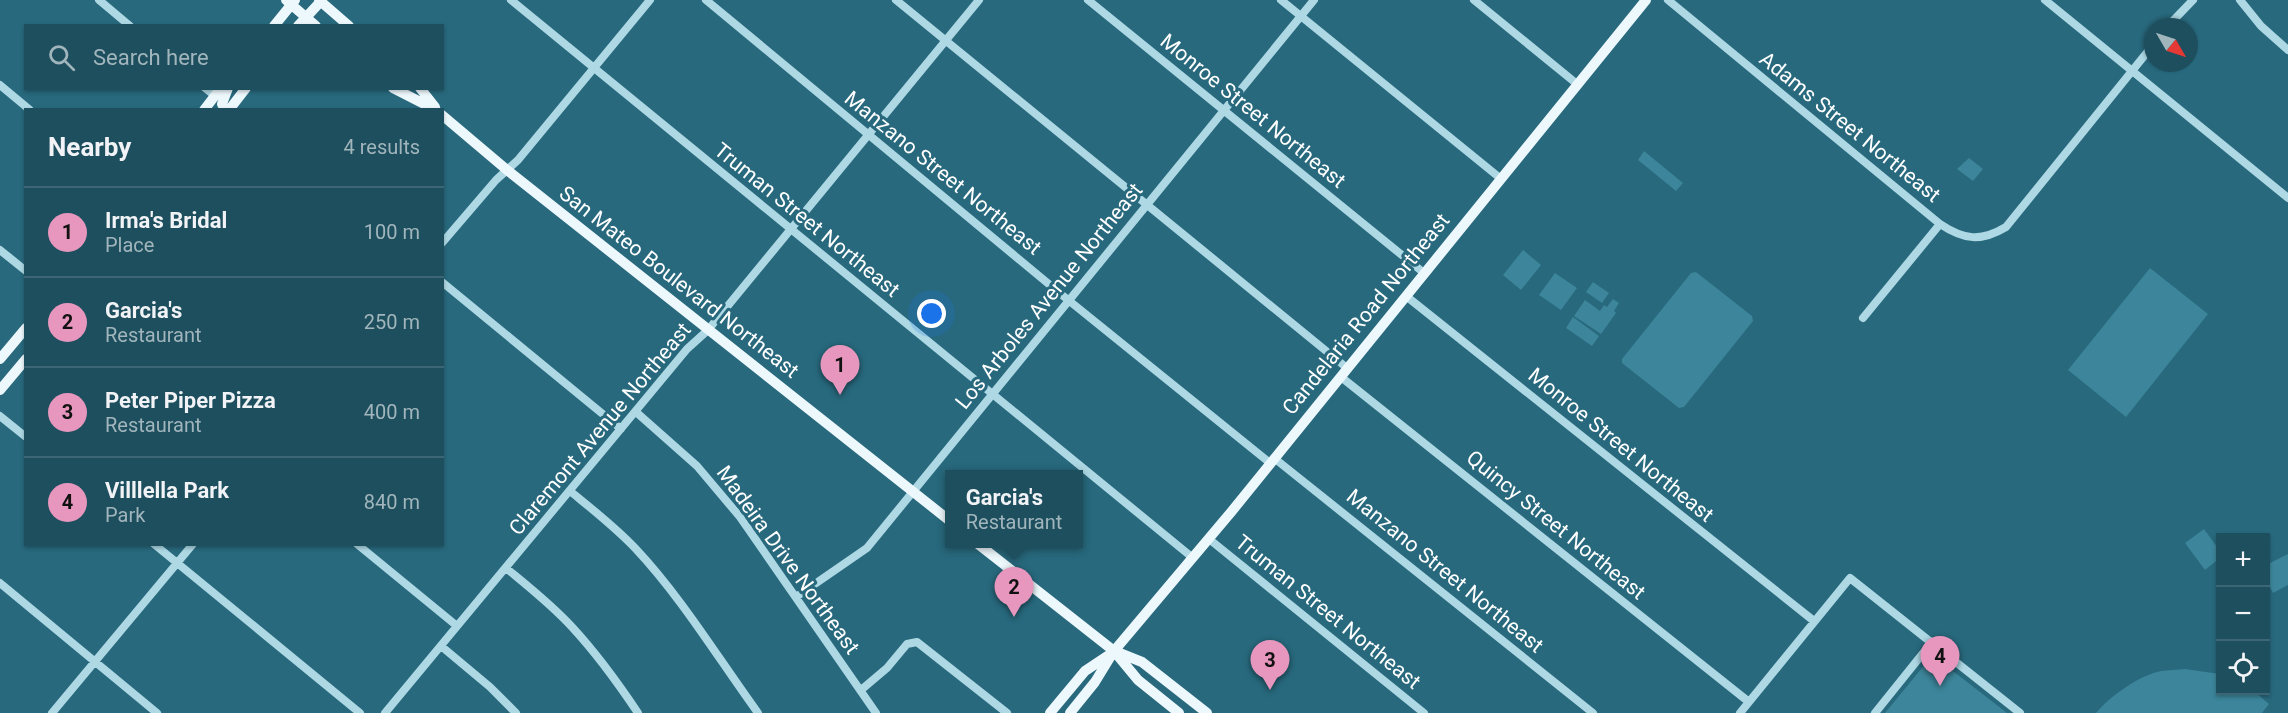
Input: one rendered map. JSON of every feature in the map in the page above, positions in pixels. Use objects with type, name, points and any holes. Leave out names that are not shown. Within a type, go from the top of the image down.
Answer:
[{"type":"main road","name":"Candelaria Road Northeast","points":[[1070,713],[1095,682],[1114,651],[1209,539],[1646,0]]},
{"type":"main road","points":[[275,24],[291,2],[302,21],[321,1],[348,24]]},
{"type":"main road","points":[[225,108],[222,104],[227,90]]},
{"type":"main road","points":[[229,108],[244,90]]},
{"type":"main road","points":[[397,90],[432,108]]},
{"type":"main road","points":[[421,90],[435,108]]},
{"type":"main road","points":[[206,108],[218,92]]},
{"type":"main road","points":[[214,108],[218,92]]},
{"type":"main road","name":"San Mateo Boulevard Northeast","points":[[444,116],[507,170],[945,517]]},
{"type":"main road","points":[[0,359],[24,330]]},
{"type":"main road","points":[[0,390],[24,361]]},
{"type":"main road","points":[[984,548],[1114,651],[1138,680],[1179,713]]},
{"type":"main road","name":"Candelaria Road Northeast","points":[[1050,713],[1085,671],[1114,651]]},
{"type":"main road","points":[[1114,651],[1142,662],[1207,713]]},
{"type":"street","points":[[99,0],[128,24]]},
{"type":"street","name":"Truman Street Northeast","points":[[511,0],[1192,558]]},
{"type":"street","points":[[444,241],[496,180],[518,160],[650,0]]},
{"type":"street","name":"Manzano Street Northeast","points":[[706,0],[1069,300],[1593,713]]},
{"type":"street","name":"Quincy Street Northeast","points":[[897,0],[1344,372],[1749,702]]},
{"type":"street","name":"Claremont Avenue Northeast","points":[[385,713],[695,340],[708,330],[979,0]]},
{"type":"street","name":"Monroe Street Northeast","points":[[1088,0],[1424,273]]},
{"type":"street","points":[[1281,0],[1500,178]]},
{"type":"street","name":"Los Arboles Avenue Northeast","points":[[796,597],[867,548],[1314,0]]},
{"type":"street","points":[[1474,0],[1577,84]]},
{"type":"street","name":"Adams Street Northeast","points":[[1668,0],[1940,224],[1951,231],[1974,238],[1985,237],[2006,227],[2132,71]]},
{"type":"street","points":[[2045,0],[2288,198]]},
{"type":"street","points":[[2176,18],[2193,0]]},
{"type":"street","points":[[2240,0],[2261,26],[2288,50]]},
{"type":"street","points":[[2132,71],[2144,56]]},
{"type":"street","points":[[0,85],[28,108]]},
{"type":"street","points":[[1863,318],[1940,224]]},
{"type":"street","points":[[0,250],[24,269]]},
{"type":"street","points":[[444,284],[621,429]]},
{"type":"street","name":"Monroe Street Northeast","points":[[1406,296],[1814,621]]},
{"type":"street","name":"Madeira Drive Northeast","points":[[636,412],[697,466],[740,517],[876,713]]},
{"type":"street","points":[[0,416],[24,435]]},
{"type":"street","points":[[570,491],[612,525],[648,562],[672,591],[758,713]]},
{"type":"street","name":"Truman Street Northeast","points":[[1209,539],[1424,713]]},
{"type":"street","points":[[156,546],[360,713]]},
{"type":"street","points":[[52,713],[191,546]]},
{"type":"street","points":[[359,546],[457,626]]},
{"type":"street","points":[[506,568],[538,594],[571,626],[601,661],[639,713]]},
{"type":"street","points":[[1740,713],[1851,578],[2020,713]]},
{"type":"street","points":[[0,583],[157,713]]},
{"type":"street","points":[[861,690],[888,668],[907,644],[917,642],[1007,713]]},
{"type":"street","points":[[1875,713],[1932,642]]},
{"type":"street","points":[[441,646],[490,687],[516,713]]},
{"type":"shaded area","points":[[1644,151],[1683,183],[1676,191],[1638,160]]},
{"type":"shaded area","points":[[1969,158],[1983,169],[1973,181],[1957,169]]},
{"type":"shaded area","points":[[1523,250],[1541,265],[1521,290],[1503,275]]},
{"type":"shaded area","points":[[2150,268],[2208,314],[2126,417],[2068,370]]},
{"type":"shaded area","points":[[1696,272],[1752,316],[1753,321],[1684,407],[1679,408],[1622,363],[1622,359],[1691,273]]},
{"type":"shaded area","points":[[1555,273],[1577,288],[1561,310],[1539,295]]},
{"type":"shaded area","points":[[1593,282],[1609,293],[1602,303],[1586,292]]},
{"type":"shaded area","points":[[1613,299],[1619,303],[1614,311],[1616,313],[1601,334],[1574,316],[1585,300],[1600,311],[1604,305],[1607,307]]},
{"type":"shaded area","points":[[1573,317],[1599,336],[1592,346],[1566,328]]},
{"type":"shaded area","points":[[2204,529],[2216,546],[2216,561],[2205,570],[2185,543]]},
{"type":"shaded area","points":[[2288,554],[2288,585],[2273,593],[2270,587],[2270,563]]},
{"type":"shaded area","points":[[1931,657],[1935,657],[2007,713],[1885,713]]},
{"type":"shaded area","points":[[2185,669],[2216,673],[2216,695],[2259,695],[2269,704],[2262,713],[2096,713],[2117,693],[2144,677],[2161,671]]},
{"type":"place","name":"Irma's Bridal","points":[[840,395]]},
{"type":"place","name":"Garcia's","points":[[1014,617]]},
{"type":"place","name":"Villlella Park","points":[[1940,686]]},
{"type":"place","name":"Peter Piper Pizza","points":[[1270,690]]}]
